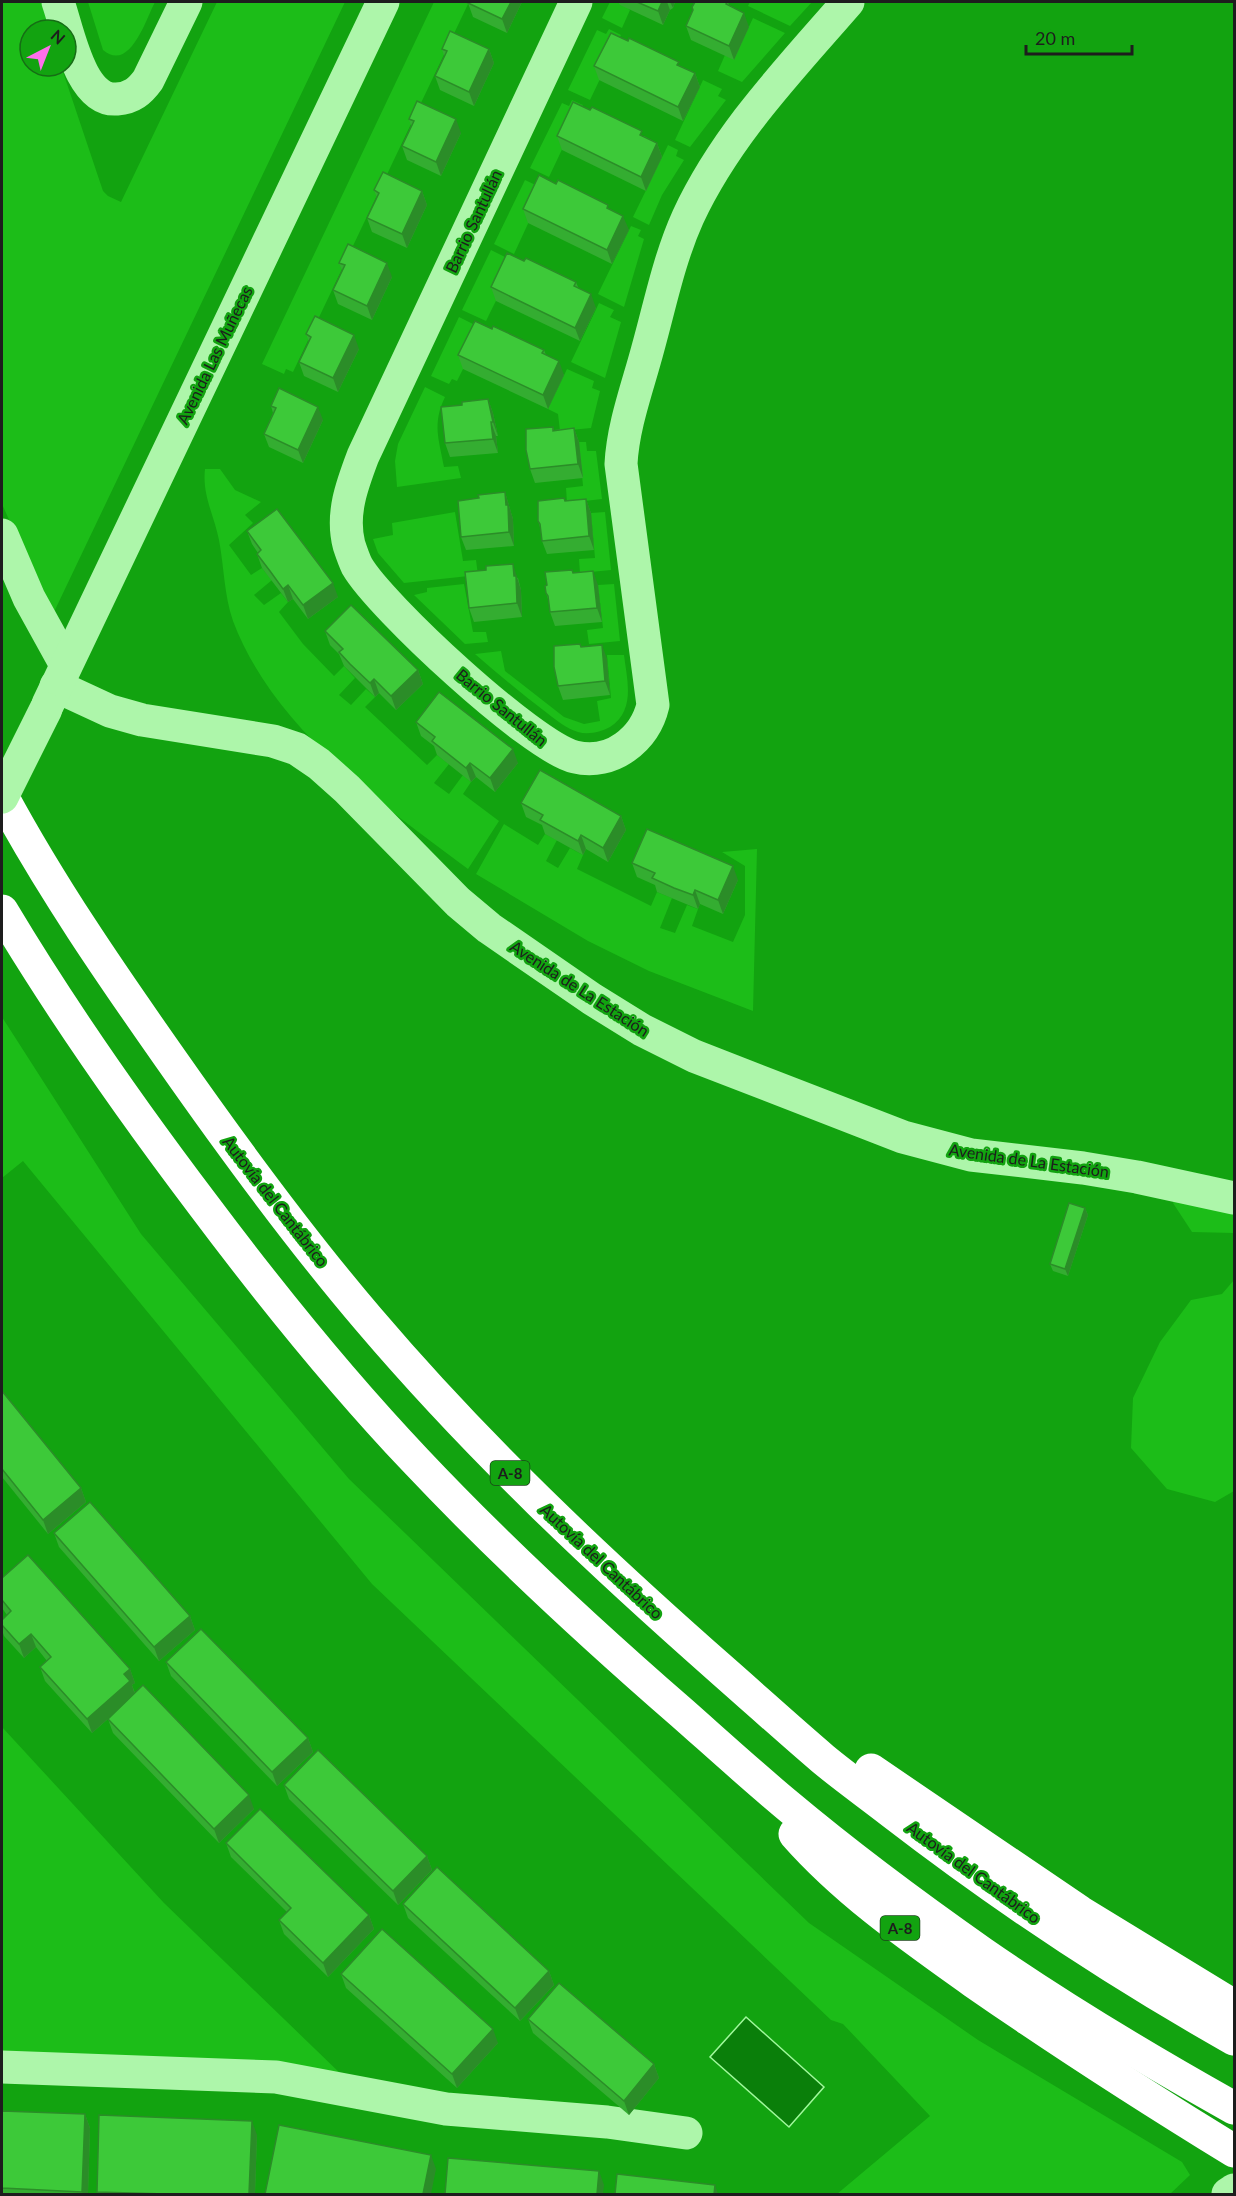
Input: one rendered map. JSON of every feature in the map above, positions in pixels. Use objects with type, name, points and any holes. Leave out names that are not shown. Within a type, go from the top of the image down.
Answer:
[{"type":"highway","name":"Autovía del Cantábrico","points":[[2,797],[71,912],[188,1084],[284,1214],[369,1320],[457,1418],[545,1509],[638,1596],[826,1761],[941,1850],[1016,1904],[1170,2002],[1234,2039]]},
{"type":"highway","name":"A-8","points":[[2,911],[92,1050],[237,1251],[324,1358],[414,1459],[503,1551],[598,1640],[788,1806],[906,1898],[982,1953],[1138,2054],[1234,2108]]},
{"type":"highway","points":[[724,1672],[1080,1912],[1234,2006]]},
{"type":"highway","name":"A-8","points":[[717,1744],[799,1838],[854,1893],[919,1943],[1114,2077],[1234,2151]]},
{"type":"street","points":[[58,2],[84,77],[91,89],[102,97],[115,100],[129,97],[140,90],[148,80],[186,2]]},
{"type":"street","name":"Avenida Las Muñecas","points":[[2,797],[383,2]]},
{"type":"street","name":"Barrio Santullán","points":[[576,2],[363,456],[351,487],[346,521],[349,545],[357,566],[375,590],[439,654],[488,697],[558,751],[576,758],[611,755],[626,748],[645,727],[653,705],[621,464],[626,431],[671,265],[687,219],[709,175],[736,134],[848,2]]},
{"type":"street","points":[[2,535],[29,598],[56,686]]},
{"type":"street","name":"Avenida de La Estación","points":[[56,686],[110,711],[142,720],[273,741],[297,749],[319,764],[347,789],[458,902],[489,928],[592,999],[642,1030],[694,1056],[903,1137],[970,1155],[1083,1168],[1234,1198]]},
{"type":"street","points":[[2,2067],[276,2077],[446,2109],[607,2122],[686,2133]]},
{"type":"street","points":[[1228,2194],[1234,2190]]},
{"type":"shaded area","points":[[2,2],[42,2],[47,18],[18,18],[18,78],[65,78],[103,191],[121,202],[217,2],[345,2],[54,612],[35,578],[2,504]]},
{"type":"shaded area","points":[[88,2],[155,2],[136,41],[121,55],[113,55],[103,50]]},
{"type":"shaded area","points":[[434,2],[469,2],[293,372],[286,369],[284,374],[262,364]]},
{"type":"shaded area","points":[[610,2],[621,2],[630,10],[622,28],[602,18]]},
{"type":"shaded area","points":[[750,2],[812,2],[790,26],[748,6]]},
{"type":"shaded area","points":[[753,18],[785,33],[742,82],[718,71],[725,55],[734,59]]},
{"type":"shaded area","points":[[609,29],[621,35],[590,100],[568,90],[597,30],[606,34]]},
{"type":"shaded area","points":[[703,80],[722,89],[718,96],[726,100],[690,147],[675,140]]},
{"type":"shaded area","points":[[572,100],[583,105],[549,177],[530,168],[562,103],[569,106]]},
{"type":"shaded area","points":[[668,145],[678,150],[676,156],[684,160],[662,195],[649,225],[633,217]]},
{"type":"shaded area","points":[[525,180],[544,189],[514,254],[494,244]]},
{"type":"shaded area","points":[[631,226],[641,230],[638,236],[644,239],[624,307],[598,294]]},
{"type":"shaded area","points":[[491,250],[515,262],[486,321],[462,310]]},
{"type":"shaded area","points":[[599,303],[614,310],[610,317],[621,322],[605,378],[571,362]]},
{"type":"shaded area","points":[[459,317],[483,329],[457,381],[452,379],[449,384],[431,376]]},
{"type":"shaded area","points":[[567,369],[594,381],[592,388],[600,391],[591,428],[560,431],[558,414],[548,409]]},
{"type":"shaded area","points":[[425,387],[445,397],[438,424],[440,448],[444,467],[458,466],[461,478],[397,487],[395,461],[398,444]]},
{"type":"shaded area","points":[[579,442],[586,442],[587,451],[596,451],[602,499],[567,503],[566,488],[583,486]]},
{"type":"shaded area","points":[[205,469],[220,469],[235,490],[261,502],[245,515],[253,523],[229,545],[251,575],[262,568],[272,580],[254,595],[264,605],[281,593],[288,602],[279,612],[303,644],[334,676],[344,666],[355,678],[339,695],[351,705],[366,689],[375,697],[365,707],[427,765],[437,755],[449,764],[434,783],[449,794],[463,775],[471,782],[463,794],[499,821],[468,869],[400,818],[332,760],[274,695],[251,659],[233,621],[219,540],[205,488]]},
{"type":"shaded area","points":[[455,512],[463,561],[476,560],[478,575],[404,583],[378,553],[373,539],[393,535],[392,523]]},
{"type":"shaded area","points":[[605,512],[611,570],[580,573],[579,559],[595,558],[591,513]]},
{"type":"shaded area","points":[[464,584],[473,632],[486,632],[488,642],[465,644],[414,595],[427,592],[427,588]]},
{"type":"shaded area","points":[[614,584],[620,641],[589,644],[587,630],[603,628],[598,585]]},
{"type":"shaded area","points":[[501,651],[505,671],[564,717],[584,724],[600,721],[597,701],[611,698],[607,655],[624,655],[628,694],[624,712],[610,727],[599,732],[582,733],[570,729],[528,699],[475,654]]},
{"type":"shaded area","points":[[504,824],[538,845],[545,834],[557,840],[546,861],[558,868],[570,848],[583,855],[577,869],[651,906],[657,892],[672,898],[660,928],[675,933],[687,905],[698,909],[692,926],[733,942],[745,915],[745,866],[722,852],[757,849],[753,1011],[649,971],[588,941],[476,874]]},
{"type":"shaded area","points":[[2,1017],[141,1234],[349,1479],[809,1923],[978,2040],[1182,2162],[1190,2175],[1170,2194],[837,2194],[930,2116],[843,2024],[831,2020],[372,1584],[23,1161],[2,1178]]},
{"type":"shaded area","points":[[1184,1173],[1209,1175],[1234,1187],[1234,1233],[1192,1232],[1173,1203]]},
{"type":"shaded area","points":[[1234,1280],[1234,1491],[1215,1502],[1167,1489],[1131,1448],[1133,1398],[1160,1342],[1191,1300],[1222,1294]]},
{"type":"shaded area","points":[[2,1727],[164,1903],[344,2077],[2,2060]]},
{"type":"shaded area","points":[[746,2017],[824,2087],[789,2127],[710,2057]]},
{"type":"building","points":[[469,2],[511,2],[502,19]]},
{"type":"building","points":[[637,2],[662,2],[658,11]]},
{"type":"building","points":[[695,2],[727,2],[726,4],[744,13],[729,46],[686,26]]},
{"type":"building","points":[[450,31],[489,49],[469,92],[435,76],[447,51],[442,49]]},
{"type":"building","points":[[611,33],[628,41],[629,38],[679,62],[677,65],[695,73],[678,107],[594,66]]},
{"type":"building","points":[[417,101],[456,119],[436,162],[402,146],[414,121],[409,119]]},
{"type":"building","points":[[573,102],[590,110],[592,107],[642,131],[640,135],[657,143],[641,177],[557,136]]},
{"type":"building","points":[[383,172],[422,191],[402,234],[367,218],[379,193],[374,190]]},
{"type":"building","points":[[539,175],[556,184],[558,180],[608,205],[607,208],[623,216],[607,250],[523,209]]},
{"type":"building","points":[[348,244],[387,263],[367,306],[333,290],[345,265],[339,263]]},
{"type":"building","points":[[507,253],[524,261],[526,258],[576,282],[574,286],[591,294],[575,328],[491,287]]},
{"type":"building","points":[[315,316],[354,335],[333,378],[299,362],[311,337],[306,334]]},
{"type":"building","points":[[475,321],[492,329],[493,326],[544,350],[542,353],[559,361],[543,395],[458,355]]},
{"type":"building","points":[[279,388],[318,407],[298,450],[264,434],[276,408],[271,406]]},
{"type":"building","points":[[488,399],[493,422],[491,422],[493,439],[445,443],[441,407]]},
{"type":"building","points":[[553,427],[553,431],[574,428],[578,464],[530,469],[526,450],[526,429]]},
{"type":"building","points":[[505,492],[509,532],[461,537],[458,501],[479,498],[478,495]]},
{"type":"building","points":[[564,498],[565,501],[586,499],[589,536],[542,541],[538,521],[538,501]]},
{"type":"building","points":[[277,509],[333,583],[303,605],[288,585],[283,589],[257,554],[261,550],[247,531]]},
{"type":"building","points":[[513,564],[517,603],[469,608],[465,572],[486,570],[486,566]]},
{"type":"building","points":[[572,570],[573,573],[593,571],[597,608],[550,612],[545,572]]},
{"type":"building","points":[[351,605],[418,670],[391,696],[374,679],[370,683],[350,664],[339,652],[343,649],[325,631]]},
{"type":"building","points":[[580,644],[581,647],[602,645],[605,681],[558,686],[554,667],[554,646]]},
{"type":"building","points":[[439,692],[513,749],[490,778],[470,763],[466,768],[432,741],[435,737],[416,722]]},
{"type":"building","points":[[540,770],[621,816],[603,848],[581,835],[578,841],[540,820],[543,815],[521,803]]},
{"type":"building","points":[[647,829],[733,866],[718,900],[695,890],[693,895],[674,888],[652,878],[655,873],[632,863]]},
{"type":"building","points":[[1069,1203],[1085,1208],[1065,1269],[1050,1264]]},
{"type":"building","points":[[2,1391],[81,1488],[43,1520],[2,1469]]},
{"type":"building","points":[[90,1502],[190,1616],[154,1647],[54,1533]]},
{"type":"building","points":[[28,1555],[130,1669],[124,1674],[130,1681],[87,1719],[40,1667],[51,1657],[31,1634],[19,1644],[2,1625],[2,1620],[11,1611],[2,1600],[2,1578]]},
{"type":"building","points":[[201,1629],[308,1738],[272,1772],[166,1662]]},
{"type":"building","points":[[143,1685],[249,1795],[214,1829],[108,1719]]},
{"type":"building","points":[[318,1750],[427,1856],[393,1891],[284,1785]]},
{"type":"building","points":[[260,1809],[369,1915],[323,1963],[279,1920],[291,1908],[226,1843]]},
{"type":"building","points":[[437,1867],[549,1971],[515,2008],[403,1904]]},
{"type":"building","points":[[382,1929],[493,2029],[452,2074],[341,1974]]},
{"type":"building","points":[[559,1983],[654,2064],[624,2101],[528,2019]]},
{"type":"building","points":[[2,2111],[85,2114],[82,2192],[2,2188]]},
{"type":"building","points":[[99,2115],[252,2121],[249,2194],[97,2192]]},
{"type":"building","points":[[279,2125],[431,2155],[423,2194],[265,2194]]},
{"type":"building","points":[[448,2158],[599,2171],[597,2194],[445,2194]]},
{"type":"building","points":[[617,2174],[715,2185],[714,2194],[615,2194]]}]
